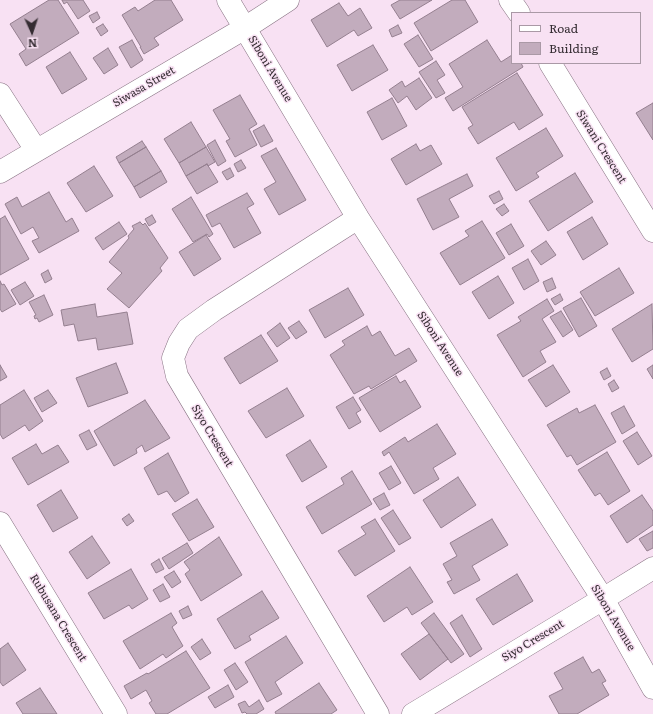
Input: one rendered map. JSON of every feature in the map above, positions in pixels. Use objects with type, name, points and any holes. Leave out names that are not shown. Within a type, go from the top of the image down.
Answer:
[{"type":"street","name":"Siboni Avenue","points":[[228,0],[358,218],[603,599],[653,688]]},
{"type":"street","name":"Siwasa Street","points":[[0,172],[245,28],[288,0]]},
{"type":"street","points":[[510,0],[517,12]]},
{"type":"street","name":"Siwani Crescent","points":[[551,64],[653,231]]},
{"type":"street","points":[[0,94],[36,150]]},
{"type":"street","name":"Siyo Crescent","points":[[358,218],[214,310],[188,329],[179,343],[173,358],[177,376],[378,714]]},
{"type":"street","name":"Rubusana Crescent","points":[[0,523],[116,714]]},
{"type":"street","name":"Siyo Crescent","points":[[413,714],[653,568]]},
{"type":"building","points":[[49,0],[58,0],[79,33],[26,66],[19,54],[26,49],[10,24]]},
{"type":"building","points":[[62,0],[83,0],[90,11],[78,19],[67,2],[64,4]]},
{"type":"building","points":[[155,0],[171,0],[183,20],[154,38],[159,45],[144,54],[122,15],[135,7],[138,11]]},
{"type":"building","points":[[400,0],[432,0],[400,19],[391,5]]},
{"type":"building","points":[[452,0],[465,0],[478,22],[431,51],[414,23]]},
{"type":"building","points":[[339,3],[348,16],[360,8],[372,28],[358,36],[354,30],[327,47],[311,20]]},
{"type":"building","points":[[97,12],[100,18],[93,23],[89,16]]},
{"type":"building","points":[[103,24],[108,31],[101,36],[96,28]]},
{"type":"building","points":[[398,25],[402,33],[392,37],[389,30]]},
{"type":"building","points":[[418,35],[433,59],[419,67],[404,44]]},
{"type":"building","points":[[132,40],[143,60],[131,68],[119,47]]},
{"type":"building","points":[[487,40],[501,62],[511,56],[511,64],[522,64],[523,67],[453,111],[445,98],[463,87],[449,64]]},
{"type":"building","points":[[373,45],[388,70],[352,91],[337,65]]},
{"type":"building","points":[[108,48],[118,65],[104,74],[93,58]]},
{"type":"building","points":[[70,52],[87,79],[62,94],[46,67]]},
{"type":"building","points":[[436,61],[445,75],[437,80],[445,93],[436,98],[419,72]]},
{"type":"building","points":[[517,73],[543,115],[519,130],[514,122],[478,144],[468,128],[473,125],[462,107]]},
{"type":"building","points":[[419,78],[432,98],[416,110],[407,96],[398,103],[389,90],[402,81],[405,87]]},
{"type":"building","points":[[240,95],[257,124],[249,129],[257,145],[235,157],[226,141],[230,139],[213,110]]},
{"type":"building","points":[[392,98],[407,126],[382,140],[367,112]]},
{"type":"building","points":[[653,103],[653,140],[636,113]]},
{"type":"building","points":[[191,122],[206,147],[179,163],[164,139]]},
{"type":"building","points":[[264,125],[273,141],[261,147],[253,131]]},
{"type":"building","points":[[546,128],[563,156],[536,173],[539,177],[516,191],[496,158]]},
{"type":"building","points":[[215,140],[226,161],[218,166],[207,145]]},
{"type":"building","points":[[142,141],[146,147],[119,163],[116,157]]},
{"type":"building","points":[[416,144],[420,151],[431,145],[442,164],[406,185],[391,159]]},
{"type":"building","points":[[146,147],[161,171],[134,187],[119,163]]},
{"type":"building","points":[[206,147],[215,162],[208,166],[207,164],[186,176],[179,163]]},
{"type":"building","points":[[276,148],[306,200],[279,215],[264,189],[276,182],[261,156]]},
{"type":"building","points":[[241,160],[246,168],[238,172],[234,164]]},
{"type":"building","points":[[207,164],[218,182],[197,194],[186,176]]},
{"type":"building","points":[[94,166],[113,196],[86,212],[67,183]]},
{"type":"building","points":[[230,168],[234,176],[227,180],[222,172]]},
{"type":"building","points":[[161,171],[167,182],[140,198],[134,187]]},
{"type":"building","points":[[575,173],[593,202],[548,231],[529,201]]},
{"type":"building","points":[[467,174],[473,186],[449,199],[459,217],[433,230],[417,199]]},
{"type":"building","points":[[499,191],[503,199],[494,204],[489,196]]},
{"type":"building","points":[[49,192],[66,222],[72,218],[79,231],[39,253],[32,241],[39,238],[33,227],[21,234],[5,204],[17,197],[22,207]]},
{"type":"building","points":[[247,193],[254,204],[247,208],[261,233],[234,248],[220,223],[212,227],[206,215]]},
{"type":"building","points":[[191,197],[213,234],[209,237],[207,234],[193,242],[172,209]]},
{"type":"building","points":[[504,204],[509,211],[502,216],[496,209]]},
{"type":"building","points":[[152,215],[156,222],[149,226],[145,219]]},
{"type":"building","points":[[5,216],[29,259],[0,275],[0,219]]},
{"type":"building","points":[[592,217],[608,244],[583,260],[567,232]]},
{"type":"building","points":[[482,221],[505,258],[460,285],[440,253],[469,236],[465,231]]},
{"type":"building","points":[[119,222],[127,234],[103,250],[95,238]]},
{"type":"building","points":[[140,222],[143,225],[145,223],[168,258],[160,268],[162,271],[129,308],[107,289],[122,273],[109,262],[129,238],[128,236],[134,229],[132,226]]},
{"type":"building","points":[[511,224],[524,246],[509,255],[496,233]]},
{"type":"building","points":[[206,235],[221,259],[194,276],[179,252]]},
{"type":"building","points":[[546,241],[556,255],[541,265],[531,251]]},
{"type":"building","points":[[528,259],[539,281],[524,290],[512,268]]},
{"type":"building","points":[[619,268],[634,293],[595,316],[580,292]]},
{"type":"building","points":[[48,270],[52,279],[45,283],[41,274]]},
{"type":"building","points":[[498,276],[514,303],[489,319],[472,292]]},
{"type":"building","points":[[552,278],[556,288],[547,292],[543,282]]},
{"type":"building","points":[[0,281],[2,285],[4,284],[16,304],[2,312],[0,309]]},
{"type":"building","points":[[25,282],[34,296],[20,305],[11,290]]},
{"type":"building","points":[[348,288],[364,315],[325,338],[309,310]]},
{"type":"building","points":[[560,294],[563,300],[555,305],[551,299]]},
{"type":"building","points":[[44,295],[53,315],[39,322],[37,318],[35,319],[34,316],[36,315],[29,302]]},
{"type":"building","points":[[581,298],[597,326],[579,337],[563,308]]},
{"type":"building","points":[[547,299],[554,311],[542,319],[556,342],[540,351],[546,362],[523,377],[497,335],[521,321],[518,317]]},
{"type":"building","points":[[95,304],[97,317],[127,312],[133,344],[98,350],[96,338],[78,341],[74,324],[64,326],[61,310]]},
{"type":"building","points":[[652,304],[653,349],[632,362],[612,329]]},
{"type":"building","points":[[561,311],[573,330],[563,337],[550,317]]},
{"type":"building","points":[[299,321],[307,332],[296,339],[288,328]]},
{"type":"building","points":[[280,323],[290,338],[277,347],[267,333]]},
{"type":"building","points":[[367,326],[372,336],[380,331],[395,356],[409,348],[417,361],[371,389],[369,386],[354,394],[330,355],[345,345],[342,341]]},
{"type":"building","points":[[261,335],[278,361],[240,384],[224,358]]},
{"type":"building","points":[[116,363],[128,393],[88,407],[76,378]]},
{"type":"building","points":[[0,365],[7,377],[0,381]]},
{"type":"building","points":[[553,365],[570,392],[546,407],[528,380]]},
{"type":"building","points":[[653,365],[653,379],[647,369]]},
{"type":"building","points":[[607,368],[611,376],[604,380],[600,372]]},
{"type":"building","points":[[396,376],[400,383],[405,380],[421,407],[380,432],[359,398]]},
{"type":"building","points":[[614,380],[619,388],[612,392],[608,384]]},
{"type":"building","points":[[287,388],[304,416],[266,438],[248,411]]},
{"type":"building","points":[[24,390],[43,421],[29,431],[25,425],[3,439],[0,434],[0,405]]},
{"type":"building","points":[[48,390],[57,403],[42,412],[34,398]]},
{"type":"building","points":[[353,397],[361,410],[356,413],[361,422],[349,429],[336,407]]},
{"type":"building","points":[[145,400],[170,438],[145,452],[142,445],[136,449],[137,453],[114,466],[94,431]]},
{"type":"building","points":[[595,405],[616,442],[577,465],[571,455],[567,457],[547,425],[577,408],[579,413]]},
{"type":"building","points":[[624,406],[635,426],[622,434],[611,413]]},
{"type":"building","points":[[437,424],[456,454],[433,468],[439,479],[414,494],[389,452],[384,456],[382,452],[405,437],[408,442]]},
{"type":"building","points":[[89,430],[97,445],[87,450],[79,435]]},
{"type":"building","points":[[637,432],[652,456],[638,465],[623,441]]},
{"type":"building","points":[[310,440],[327,467],[302,482],[286,455]]},
{"type":"building","points":[[36,444],[42,454],[58,445],[69,462],[28,485],[12,458]]},
{"type":"building","points":[[607,452],[630,491],[608,505],[600,493],[595,496],[578,470]]},
{"type":"building","points":[[168,453],[189,493],[175,502],[167,491],[158,495],[144,468]]},
{"type":"building","points":[[391,466],[401,483],[389,490],[379,473]]},
{"type":"building","points":[[352,471],[372,504],[322,534],[306,507],[344,484],[341,478]]},
{"type":"building","points":[[458,477],[476,505],[441,528],[423,500]]},
{"type":"building","points":[[61,490],[78,518],[53,532],[37,505]]},
{"type":"building","points":[[384,493],[390,505],[380,510],[373,499]]},
{"type":"building","points":[[642,495],[653,511],[653,525],[627,543],[610,516]]},
{"type":"building","points":[[197,499],[214,527],[189,541],[172,514]]},
{"type":"building","points":[[393,510],[411,538],[399,545],[381,518]]},
{"type":"building","points":[[129,514],[134,521],[127,526],[122,519]]},
{"type":"building","points":[[375,519],[395,551],[355,576],[338,551],[366,534],[361,527]]},
{"type":"building","points":[[492,519],[508,545],[472,566],[480,580],[454,594],[447,582],[452,580],[443,564],[457,556],[450,543]]},
{"type":"building","points":[[653,531],[653,548],[647,551],[639,539]]},
{"type":"building","points":[[92,536],[110,563],[87,579],[69,552]]},
{"type":"building","points":[[219,537],[242,575],[201,601],[185,574],[190,570],[184,562]]},
{"type":"building","points":[[187,543],[193,553],[169,569],[162,558]]},
{"type":"building","points":[[159,559],[164,569],[156,573],[151,564]]},
{"type":"building","points":[[410,567],[433,602],[412,615],[407,607],[384,622],[367,596]]},
{"type":"building","points":[[131,569],[148,599],[132,609],[129,605],[104,619],[88,593]]},
{"type":"building","points":[[174,571],[181,582],[172,588],[164,577]]},
{"type":"building","points":[[517,574],[533,601],[493,625],[476,599]]},
{"type":"building","points":[[163,584],[170,597],[160,602],[153,590]]},
{"type":"building","points":[[262,591],[279,618],[249,636],[251,640],[235,649],[217,619]]},
{"type":"building","points":[[188,606],[192,615],[183,619],[179,611]]},
{"type":"building","points":[[171,613],[177,623],[172,627],[183,646],[166,658],[163,654],[140,669],[123,641]]},
{"type":"building","points":[[434,613],[464,654],[451,663],[421,623]]},
{"type":"building","points":[[462,615],[482,649],[470,657],[450,623]]},
{"type":"building","points":[[429,634],[448,659],[420,680],[401,654]]},
{"type":"building","points":[[286,636],[303,663],[275,682],[282,694],[267,702],[245,662]]},
{"type":"building","points":[[202,639],[211,653],[200,660],[191,647]]},
{"type":"building","points":[[8,643],[26,670],[3,686],[0,682],[0,649]]},
{"type":"building","points":[[186,651],[210,688],[167,714],[156,714],[149,703],[152,701],[146,690],[131,699],[124,686],[147,673],[148,674]]},
{"type":"building","points":[[583,657],[592,673],[599,669],[606,681],[602,683],[609,695],[577,714],[559,714],[549,696],[563,689],[554,673]]},
{"type":"building","points":[[235,663],[248,682],[236,690],[224,670]]},
{"type":"building","points":[[319,683],[337,710],[331,714],[276,714],[275,712]]},
{"type":"building","points":[[228,685],[234,697],[215,708],[208,697]]},
{"type":"building","points":[[40,688],[57,714],[23,714],[16,703]]},
{"type":"building","points":[[259,700],[264,709],[256,714],[247,714],[245,712],[242,713],[238,704],[245,701],[249,707]]}]
